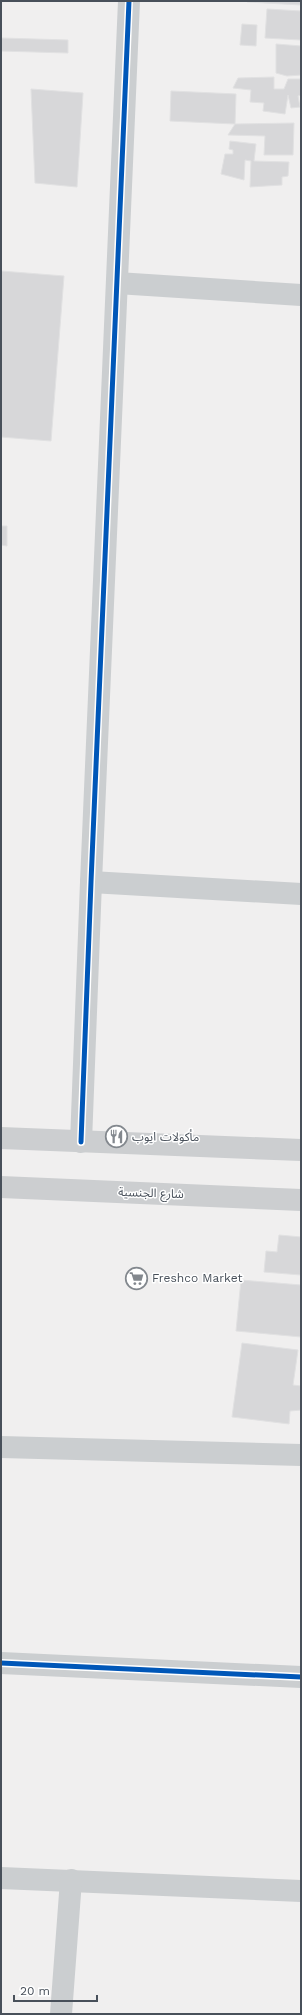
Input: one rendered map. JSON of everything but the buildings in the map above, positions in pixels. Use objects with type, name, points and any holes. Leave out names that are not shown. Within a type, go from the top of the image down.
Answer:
[{"type":"main road","points":[[1,1138],[301,1150]]},
{"type":"main road","name":"شارع الجنسية","points":[[1,1187],[301,1200]]},
{"type":"street","points":[[81,1142],[129,1]]},
{"type":"street","points":[[118,283],[301,295]]},
{"type":"street","points":[[91,882],[301,894]]},
{"type":"street","points":[[1,1447],[301,1455]]},
{"type":"street","points":[[1,1663],[301,1677]]},
{"type":"street","points":[[1,1878],[301,1891]]},
{"type":"street","points":[[61,2014],[71,1880]]},
{"type":"cycle path","points":[[81,1142],[129,1]]},
{"type":"cycle path","points":[[1,1663],[301,1677]]},
{"type":"place","name":"مأكولات ايوب","points":[[116,1137]]},
{"type":"place","name":"Freshco Market","points":[[136,1278]]}]
